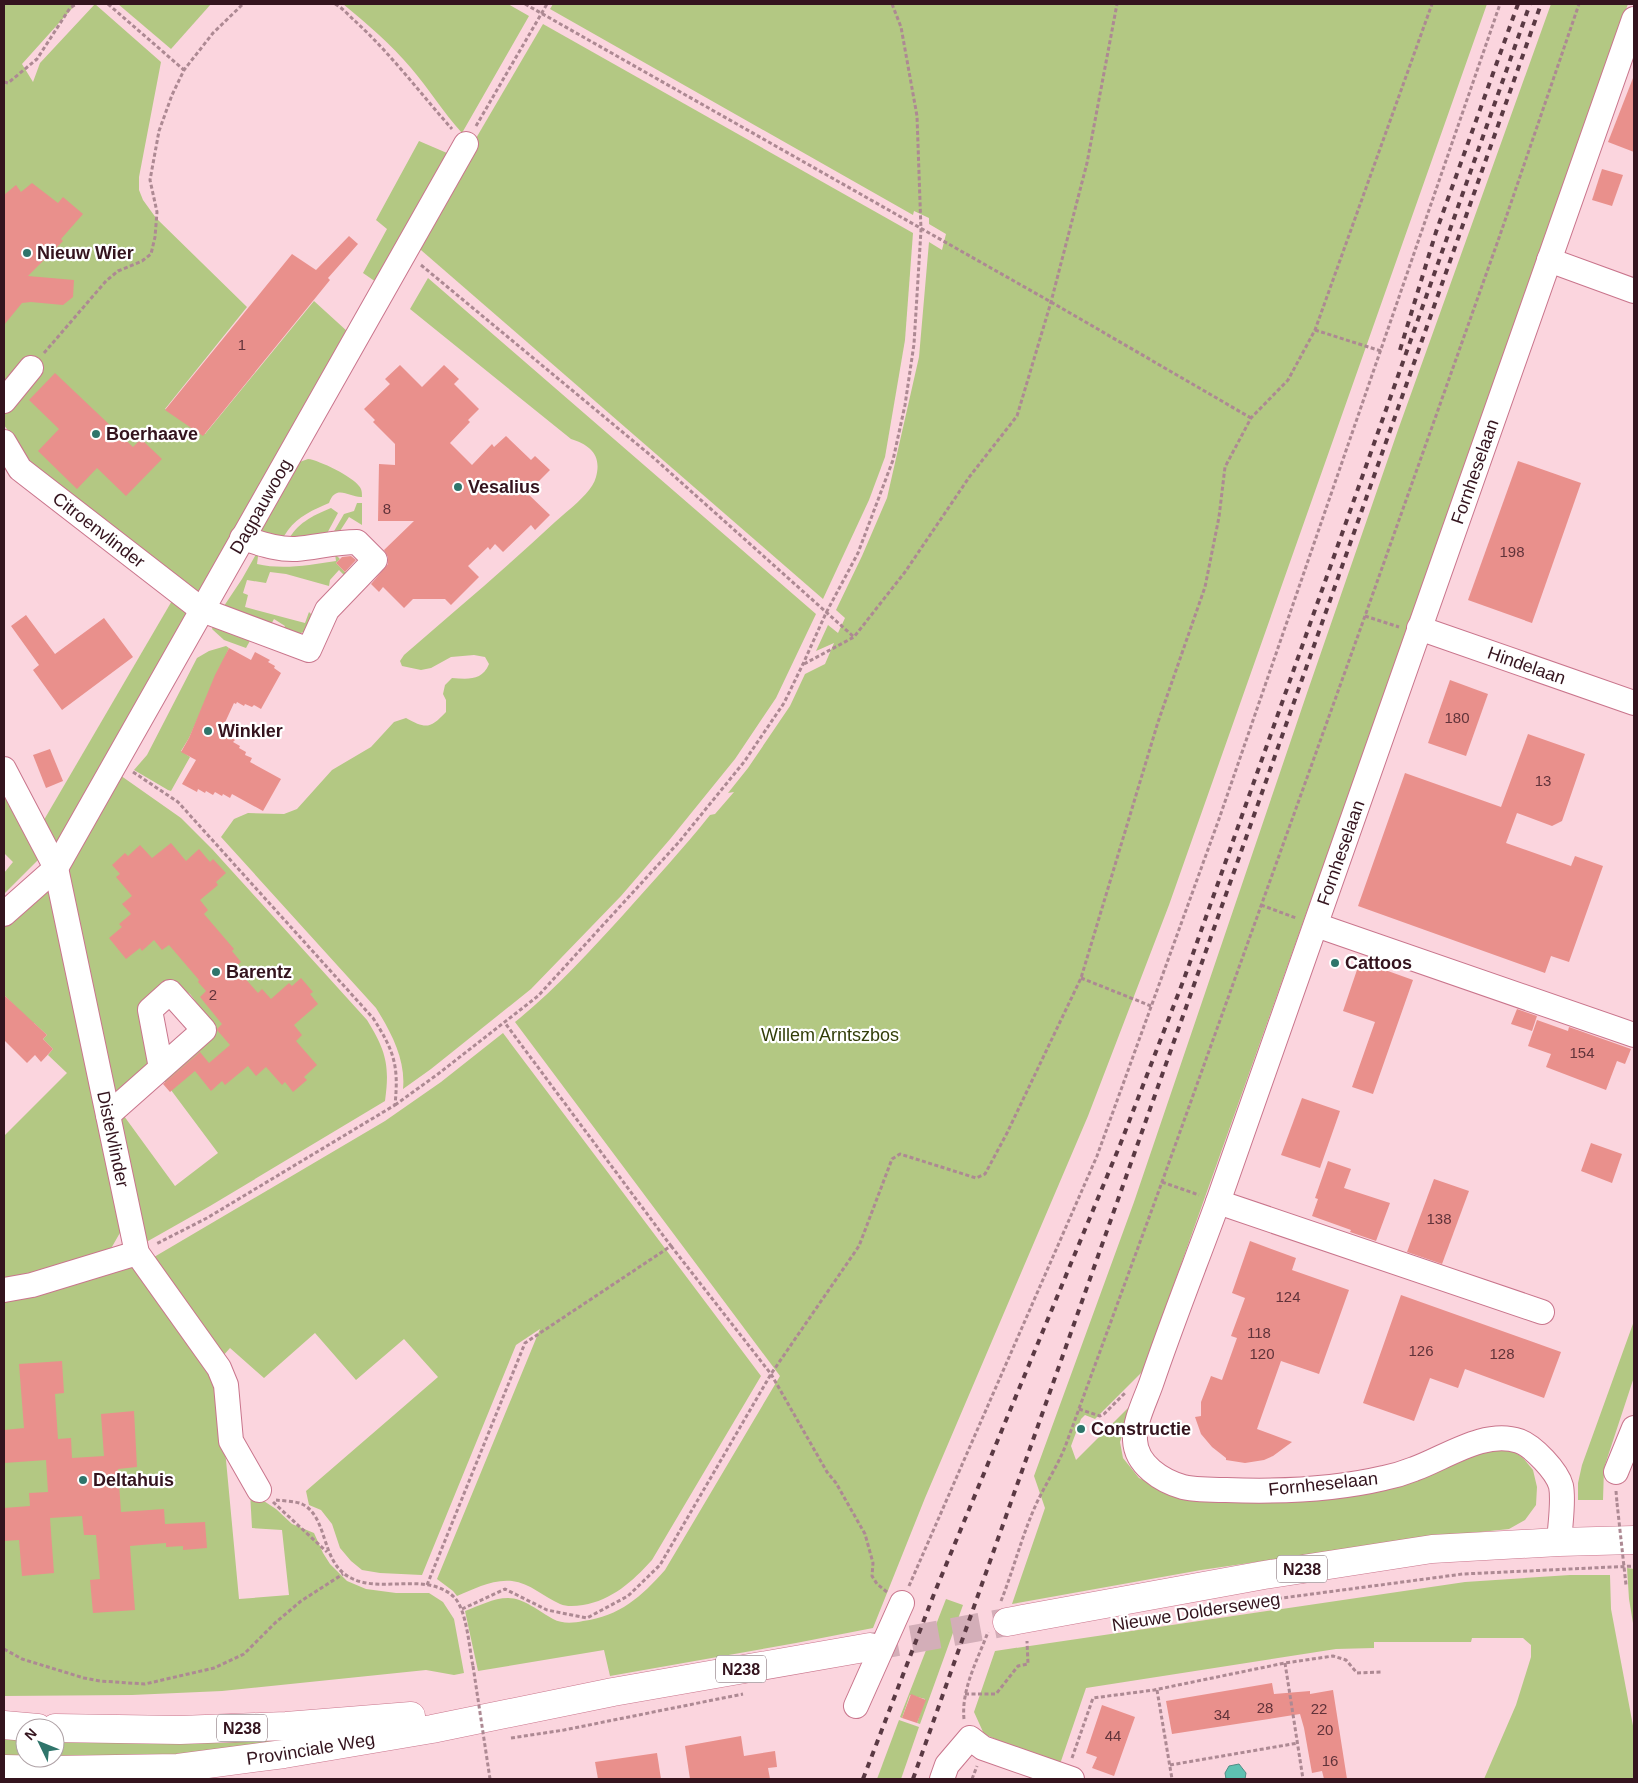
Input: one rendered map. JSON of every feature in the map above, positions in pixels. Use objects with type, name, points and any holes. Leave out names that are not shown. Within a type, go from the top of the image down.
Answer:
[{"type":"main road","name":"Nieuwe Dolderseweg","points":[[1007,1622],[1264,1575],[1432,1549],[1634,1540]]},
{"type":"main road","name":"Provinciale Weg","points":[[4,1769],[178,1768],[284,1754],[432,1729],[613,1692],[870,1647]]},
{"type":"main road","name":"Provinciale Weg","points":[[65,1728],[180,1730],[286,1726],[429,1715],[613,1692]]},
{"type":"street","name":"Fornheselaan","points":[[1559,1542],[1561,1486],[1553,1470],[1532,1448],[1519,1441],[1503,1438],[1486,1440],[1466,1446],[1415,1469],[1383,1478],[1325,1488],[1248,1491],[1198,1489],[1167,1481],[1148,1468],[1138,1452],[1135,1443],[1135,1430],[1218,1202],[1549,260],[1629,52],[1634,19]]},
{"type":"street","name":"Dagpauwoog","points":[[4,914],[56,868],[466,144]]},
{"type":"street","points":[[1549,260],[1634,291]]},
{"type":"street","points":[[4,401],[31,368]]},
{"type":"street","name":"Citroenvlinder","points":[[4,442],[20,469],[202,610],[309,650],[327,610],[376,560],[357,542],[341,542],[294,549],[268,546],[242,538]]},
{"type":"street","name":"Hindelaan","points":[[1420,628],[1634,703]]},
{"type":"street","name":"Distelvlinder","points":[[4,769],[56,868],[137,1253],[219,1368],[226,1384],[231,1440],[264,1494]]},
{"type":"street","name":"Fornheselaan","points":[[1316,925],[1634,1036]]},
{"type":"street","points":[[108,1115],[161,1068]]},
{"type":"street","points":[[1218,1202],[1542,1312]]},
{"type":"street","points":[[4,1290],[32,1285],[137,1253]]},
{"type":"street","points":[[1616,1472],[1634,1428]]},
{"type":"street","points":[[856,1706],[902,1603]]},
{"type":"street","points":[[942,1779],[947,1765],[970,1738],[983,1748],[1069,1778]]},
{"type":"path","points":[[4,82],[8,83],[37,59],[70,8],[76,4]]},
{"type":"path","points":[[108,4],[184,70]]},
{"type":"path","points":[[31,368],[106,281],[118,271],[142,261],[151,254],[155,237],[157,212],[150,180],[159,131],[172,95],[184,70],[214,33],[243,4]]},
{"type":"path","points":[[335,4],[370,34],[466,144],[548,4]]},
{"type":"path","points":[[525,4],[1051,302],[1251,418]]},
{"type":"path","points":[[137,1253],[207,1218],[395,1105],[538,996],[679,842],[744,762],[784,703],[826,613],[858,554],[893,460],[905,405],[914,344],[921,230],[917,116],[901,27],[892,4]]},
{"type":"path","points":[[803,664],[854,637],[905,572],[970,476],[1017,416],[1051,302],[1087,163],[1117,4]]},
{"type":"path","points":[[462,1609],[505,1589],[548,1610],[587,1618],[628,1596],[660,1565],[771,1374],[859,1246],[892,1159],[900,1154],[976,1178],[985,1174],[1081,978],[1158,722],[1205,587],[1219,517],[1224,467],[1251,418],[1288,380],[1316,330],[1432,4]]},
{"type":"path","points":[[902,1603],[1097,1156],[1229,791],[1500,4]]},
{"type":"path","points":[[1010,1577],[1033,1512],[1056,1468],[1262,906],[1500,235],[1579,4]]},
{"type":"path","points":[[405,252],[655,459],[854,637]]},
{"type":"path","points":[[1316,330],[1381,351]]},
{"type":"path","points":[[1365,616],[1410,630],[1420,628]]},
{"type":"path","points":[[116,761],[178,802],[373,1018],[385,1037],[394,1057],[397,1081],[395,1105]]},
{"type":"path","points":[[1262,906],[1316,925]]},
{"type":"path","points":[[1081,978],[1151,1006]]},
{"type":"path","points":[[505,1023],[671,1246],[771,1374],[865,1534],[873,1563],[872,1576],[876,1584],[883,1588]]},
{"type":"path","points":[[1162,1182],[1218,1202]]},
{"type":"path","points":[[427,1585],[525,1342],[671,1246]]},
{"type":"path","points":[[1078,1408],[1100,1416],[1130,1389]]},
{"type":"path","points":[[264,1494],[301,1503],[310,1509],[319,1526],[329,1554],[343,1574],[359,1582],[427,1585],[442,1589],[452,1596],[462,1609],[473,1666],[490,1779]]},
{"type":"path","points":[[264,1494],[329,1554]]},
{"type":"path","points":[[1617,1503],[1626,1585]]},
{"type":"path","name":"Nieuwe Dolderseweg","points":[[1244,1603],[1463,1574],[1634,1566]]},
{"type":"path","points":[[4,1649],[22,1659],[84,1678],[145,1684],[214,1668],[244,1654],[275,1623],[301,1601],[343,1574]]},
{"type":"path","points":[[965,1694],[996,1694],[1018,1666],[1028,1664],[1027,1641],[1036,1640]]},
{"type":"path","points":[[1069,1778],[1093,1698],[1157,1690],[1285,1663],[1333,1656],[1346,1660],[1358,1674],[1383,1672]]},
{"type":"path","points":[[1285,1663],[1303,1779]]},
{"type":"path","points":[[969,1682],[963,1705],[963,1717],[970,1738]]},
{"type":"path","points":[[1157,1690],[1172,1779]]},
{"type":"path","points":[[1170,1765],[1298,1743]]},
{"type":"green space","points":[[4,4],[76,4],[22,64],[33,82],[40,63],[95,4],[161,62],[139,177],[139,190],[143,200],[156,218],[247,307],[165,409],[205,434],[314,301],[348,332],[203,593],[196,595],[57,489],[31,462],[4,425]]},
{"type":"green space","points":[[118,4],[211,4],[171,49]]},
{"type":"green space","points":[[343,4],[508,4],[529,16],[462,133],[403,59],[378,34]]},
{"type":"green space","name":"Willem Arntszbos","points":[[553,4],[1487,4],[1169,905],[1088,1116],[925,1498],[873,1628],[610,1676],[604,1650],[478,1671],[465,1611],[497,1599],[508,1598],[520,1600],[557,1621],[572,1623],[608,1615],[629,1604],[665,1570],[780,1376],[515,1022],[558,984],[585,956],[668,865],[710,815],[715,814],[734,792],[728,793],[748,768],[790,706],[805,674],[825,664],[834,643],[816,651],[828,625],[838,633],[845,618],[836,610],[887,498],[919,357],[929,242],[942,250],[946,234],[929,224],[929,218],[914,211],[913,215],[550,9]]},
{"type":"green space","points":[[1551,4],[1628,4],[1387,694],[1308,908],[1143,1371],[1095,1419],[1085,1415],[1081,1419],[1071,1446],[1076,1460],[1133,1403],[1120,1442],[1123,1458],[1139,1478],[1169,1492],[1216,1498],[1308,1502],[1418,1477],[1470,1453],[1499,1447],[1516,1453],[1533,1470],[1537,1487],[1536,1505],[1525,1520],[1509,1529],[1414,1539],[1201,1570],[1012,1604],[1045,1508],[1034,1476],[1134,1202],[1398,430]]},
{"type":"green space","points":[[543,24],[913,233],[905,340],[885,457],[869,500],[823,599],[414,244]]},
{"type":"green space","points":[[419,141],[447,153],[448,156],[376,282],[363,273],[387,229],[376,220]]},
{"type":"green space","points":[[428,278],[816,614],[776,698],[735,759],[621,896],[531,989],[403,1089],[400,1057],[392,1037],[376,1008],[221,837],[234,819],[248,813],[284,814],[297,809],[332,770],[371,747],[394,722],[406,718],[418,724],[428,726],[441,718],[446,712],[446,700],[443,694],[445,685],[452,678],[474,678],[483,674],[489,664],[485,657],[474,655],[451,657],[431,668],[421,670],[402,666],[400,661],[404,655],[579,501],[594,483],[597,463],[596,457],[589,448],[571,439],[410,309]]},
{"type":"green space","points":[[308,459],[327,466],[356,482],[362,491],[362,497],[344,493],[335,494],[329,503],[307,513],[295,522],[281,542],[254,536],[294,464]]},
{"type":"green space","points":[[357,503],[362,503],[362,525],[349,517],[340,531],[333,533],[344,514],[354,511]]},
{"type":"green space","points":[[331,508],[338,513],[324,539],[287,542],[300,525]]},
{"type":"green space","points":[[259,549],[257,564],[277,567],[336,561],[335,554],[340,559],[336,563],[350,577],[348,579],[339,570],[330,580],[329,586],[286,574],[270,572],[266,583],[247,580],[243,593],[248,595],[245,607],[305,623],[309,612],[313,616],[306,631],[296,635],[281,633],[285,626],[274,619],[269,628],[220,612]]},
{"type":"green space","points":[[173,599],[184,607],[187,616],[56,851],[41,825]]},
{"type":"green space","points":[[213,626],[252,637],[246,648],[224,640],[212,629]]},
{"type":"green space","points":[[226,646],[229,648],[189,738],[181,751],[190,757],[171,791],[168,790],[134,770],[147,755],[197,658],[209,651]]},
{"type":"green space","points":[[117,773],[181,818],[212,849],[367,1020],[379,1041],[387,1068],[385,1101],[141,1245],[116,1120],[124,1116],[175,1186],[218,1153],[162,1078],[217,1030],[190,994],[177,986],[165,985],[154,1066],[112,1101],[67,863]]},
{"type":"green space","points":[[4,789],[39,859],[4,894],[4,873],[13,862],[4,853]]},
{"type":"green space","points":[[50,881],[121,1231],[109,1252],[4,1285],[4,1136],[67,1073],[48,1055],[53,1049],[43,1039],[47,1035],[34,1023],[31,1025],[4,995],[4,921]]},
{"type":"green space","points":[[503,1033],[761,1376],[652,1560],[621,1589],[603,1599],[583,1605],[563,1605],[525,1584],[512,1581],[490,1583],[457,1596],[437,1579],[540,1329],[516,1345],[422,1575],[362,1570],[340,1548],[332,1524],[321,1510],[309,1505],[306,1491],[438,1377],[404,1339],[356,1380],[315,1333],[264,1378],[230,1348],[222,1357],[149,1260],[385,1121],[441,1082]]},
{"type":"green space","points":[[137,1266],[215,1380],[226,1460],[239,1599],[289,1595],[282,1530],[252,1528],[250,1492],[276,1509],[292,1524],[314,1533],[330,1564],[347,1581],[366,1589],[396,1593],[429,1593],[443,1602],[454,1619],[464,1673],[454,1675],[426,1670],[222,1691],[132,1695],[4,1696],[4,1300]]},
{"type":"green space","points":[[1634,1321],[1634,1377],[1604,1468],[1603,1500],[1578,1500],[1578,1483],[1582,1465]]},
{"type":"green space","points":[[1627,1568],[1634,1569],[1634,1629],[1629,1599]]},
{"type":"green space","points":[[1570,1575],[1610,1575],[1611,1609],[1634,1731],[1634,1779],[1484,1779],[1516,1705],[1531,1657],[1531,1645],[1523,1638],[1472,1638],[1471,1642],[1374,1642],[1374,1648],[1336,1649],[1086,1688],[1059,1767],[984,1734],[974,1712],[995,1651],[1465,1582]]},
{"type":"green space","points":[[946,1599],[963,1605],[920,1724],[917,1723],[925,1699],[910,1695],[902,1718],[900,1717]]},
{"type":"green space","points":[[899,1720],[919,1727],[901,1779],[877,1779]]},
{"type":"green space","points":[[4,1737],[15,1738],[15,1764],[4,1764]]},
{"type":"green space","points":[[65,1737],[298,1740],[193,1759],[65,1762]]},
{"type":"shaded area","points":[[1239,1764],[1246,1773],[1245,1779],[1226,1779],[1225,1773],[1229,1766]]},
{"type":"building","points":[[1634,78],[1634,152],[1608,142]]},
{"type":"building","points":[[1602,169],[1623,175],[1612,206],[1592,200]]},
{"type":"building","name":"Nieuw Wier","points":[[32,183],[58,203],[63,197],[83,214],[61,239],[63,241],[28,276],[74,280],[73,297],[63,305],[22,303],[4,325],[4,195],[16,185],[21,192]]},
{"type":"building","points":[[349,236],[358,244],[328,278],[330,280],[203,436],[165,410],[292,254],[316,270]]},
{"type":"building","name":"Vesalius","points":[[400,365],[422,387],[444,365],[459,379],[454,384],[479,409],[468,420],[470,422],[450,443],[472,465],[492,444],[494,447],[506,436],[531,460],[535,456],[550,470],[527,493],[550,515],[535,530],[531,525],[503,552],[495,544],[490,550],[488,547],[468,566],[479,577],[451,605],[445,599],[413,599],[404,608],[383,587],[379,592],[371,584],[388,564],[388,557],[384,550],[414,521],[378,521],[379,464],[395,465],[395,444],[373,422],[375,420],[364,409],[390,384],[385,379]]},
{"type":"building","name":"Boerhaave","points":[[55,373],[133,447],[141,439],[162,459],[126,496],[97,468],[77,489],[38,451],[59,429],[29,400]]},
{"type":"building","points":[[1518,461],[1581,483],[1532,623],[1468,600]]},
{"type":"building","points":[[351,556],[356,560],[345,572],[336,563],[342,557]]},
{"type":"building","points":[[26,615],[55,654],[104,618],[133,657],[62,710],[33,670],[39,665],[11,626]]},
{"type":"building","name":"Winkler","points":[[229,648],[251,660],[255,652],[270,660],[268,662],[281,673],[261,709],[254,705],[252,707],[245,704],[244,706],[237,702],[236,704],[234,703],[222,729],[229,733],[228,736],[235,740],[233,742],[240,746],[239,748],[246,752],[245,755],[252,758],[250,762],[281,779],[263,811],[232,794],[230,798],[215,792],[213,795],[198,789],[197,792],[182,784],[196,760],[181,752]]},
{"type":"building","points":[[1450,680],[1488,694],[1466,756],[1428,743]]},
{"type":"building","points":[[1528,734],[1585,754],[1562,821],[1552,826],[1517,813],[1506,843],[1571,866],[1575,856],[1603,866],[1569,962],[1551,956],[1545,973],[1358,906],[1405,773],[1501,807]]},
{"type":"building","points":[[50,749],[63,781],[46,788],[33,755]]},
{"type":"building","name":"Barentz","points":[[171,843],[186,861],[199,849],[210,862],[213,859],[226,873],[216,882],[218,885],[200,900],[208,910],[204,914],[234,949],[232,951],[241,962],[235,967],[258,993],[262,989],[271,999],[289,983],[292,986],[301,978],[313,992],[310,994],[318,1004],[294,1025],[302,1035],[296,1041],[317,1065],[304,1077],[307,1080],[293,1092],[285,1082],[282,1085],[266,1067],[256,1076],[248,1066],[225,1085],[222,1081],[211,1091],[195,1071],[170,1092],[163,1084],[200,1052],[209,1063],[230,1045],[217,1030],[222,1024],[200,997],[206,991],[169,945],[162,950],[154,940],[142,951],[140,948],[126,959],[109,938],[122,927],[119,924],[131,914],[122,904],[132,896],[116,877],[120,874],[112,865],[125,853],[128,856],[140,845],[152,858]]},
{"type":"building","points":[[1360,961],[1413,980],[1373,1094],[1352,1087],[1375,1022],[1343,1011]]},
{"type":"building","points":[[4,995],[47,1035],[43,1039],[53,1049],[41,1062],[35,1055],[27,1063],[4,1040]]},
{"type":"building","points":[[1517,1009],[1537,1016],[1532,1031],[1511,1024]]},
{"type":"building","points":[[1537,1020],[1568,1031],[1569,1027],[1631,1049],[1625,1064],[1617,1061],[1606,1090],[1546,1067],[1551,1054],[1528,1046]]},
{"type":"building","points":[[1302,1098],[1340,1111],[1320,1168],[1281,1155]]},
{"type":"building","points":[[1591,1143],[1622,1154],[1612,1183],[1581,1171]]},
{"type":"building","points":[[1328,1161],[1351,1169],[1344,1188],[1390,1203],[1376,1241],[1312,1216],[1318,1199],[1315,1198]]},
{"type":"building","points":[[1434,1179],[1469,1191],[1442,1264],[1407,1252]]},
{"type":"building","points":[[1250,1241],[1296,1258],[1292,1270],[1349,1290],[1319,1374],[1281,1361],[1257,1429],[1292,1442],[1273,1456],[1264,1460],[1245,1463],[1226,1460],[1201,1434],[1195,1417],[1201,1416],[1201,1402],[1211,1376],[1222,1380],[1237,1338],[1231,1336],[1245,1298],[1232,1293]]},
{"type":"building","points":[[1401,1295],[1561,1352],[1544,1398],[1465,1369],[1458,1388],[1430,1378],[1414,1421],[1363,1403]]},
{"type":"building","name":"Deltahuis","points":[[62,1361],[64,1393],[55,1394],[58,1439],[71,1438],[72,1458],[104,1456],[101,1414],[134,1411],[137,1467],[118,1469],[121,1512],[164,1509],[165,1524],[205,1522],[207,1548],[183,1550],[183,1546],[166,1547],[166,1543],[130,1546],[135,1610],[93,1613],[90,1580],[100,1579],[96,1535],[84,1535],[82,1516],[50,1518],[54,1573],[22,1576],[19,1540],[4,1541],[4,1508],[30,1506],[29,1493],[48,1492],[46,1460],[4,1463],[4,1430],[24,1428],[19,1364]]},
{"type":"building","points":[[1272,1683],[1274,1694],[1310,1691],[1310,1694],[1333,1690],[1347,1779],[1324,1779],[1322,1771],[1312,1773],[1300,1714],[1172,1734],[1166,1701]]},
{"type":"building","points":[[911,1694],[926,1700],[917,1723],[902,1718]]},
{"type":"building","points":[[1102,1705],[1135,1717],[1114,1776],[1092,1768],[1097,1757],[1086,1753]]},
{"type":"building","points":[[741,1736],[744,1756],[775,1751],[777,1767],[768,1768],[770,1779],[690,1779],[685,1746]]},
{"type":"building","points":[[657,1753],[661,1779],[598,1779],[595,1762]]},
{"type":"tunnel","points":[[870,1647],[1007,1622]]},
{"type":"railway","points":[[1400,350],[1436,232],[1518,4]]},
{"type":"railway","points":[[863,1779],[934,1594],[1120,1145],[1184,979],[1530,4]]},
{"type":"railway","points":[[913,1779],[1541,4]]},
{"type":"place","name":"Nieuw Wier","points":[[27,253]]},
{"type":"place","name":"Boerhaave","points":[[96,434]]},
{"type":"place","name":"Vesalius","points":[[458,487]]},
{"type":"place","name":"Winkler","points":[[208,731]]},
{"type":"place","name":"Cattoos","points":[[1335,963]]},
{"type":"place","name":"Barentz","points":[[216,972]]},
{"type":"place","name":"Constructie","points":[[1081,1429]]},
{"type":"place","name":"Deltahuis","points":[[83,1480]]}]
